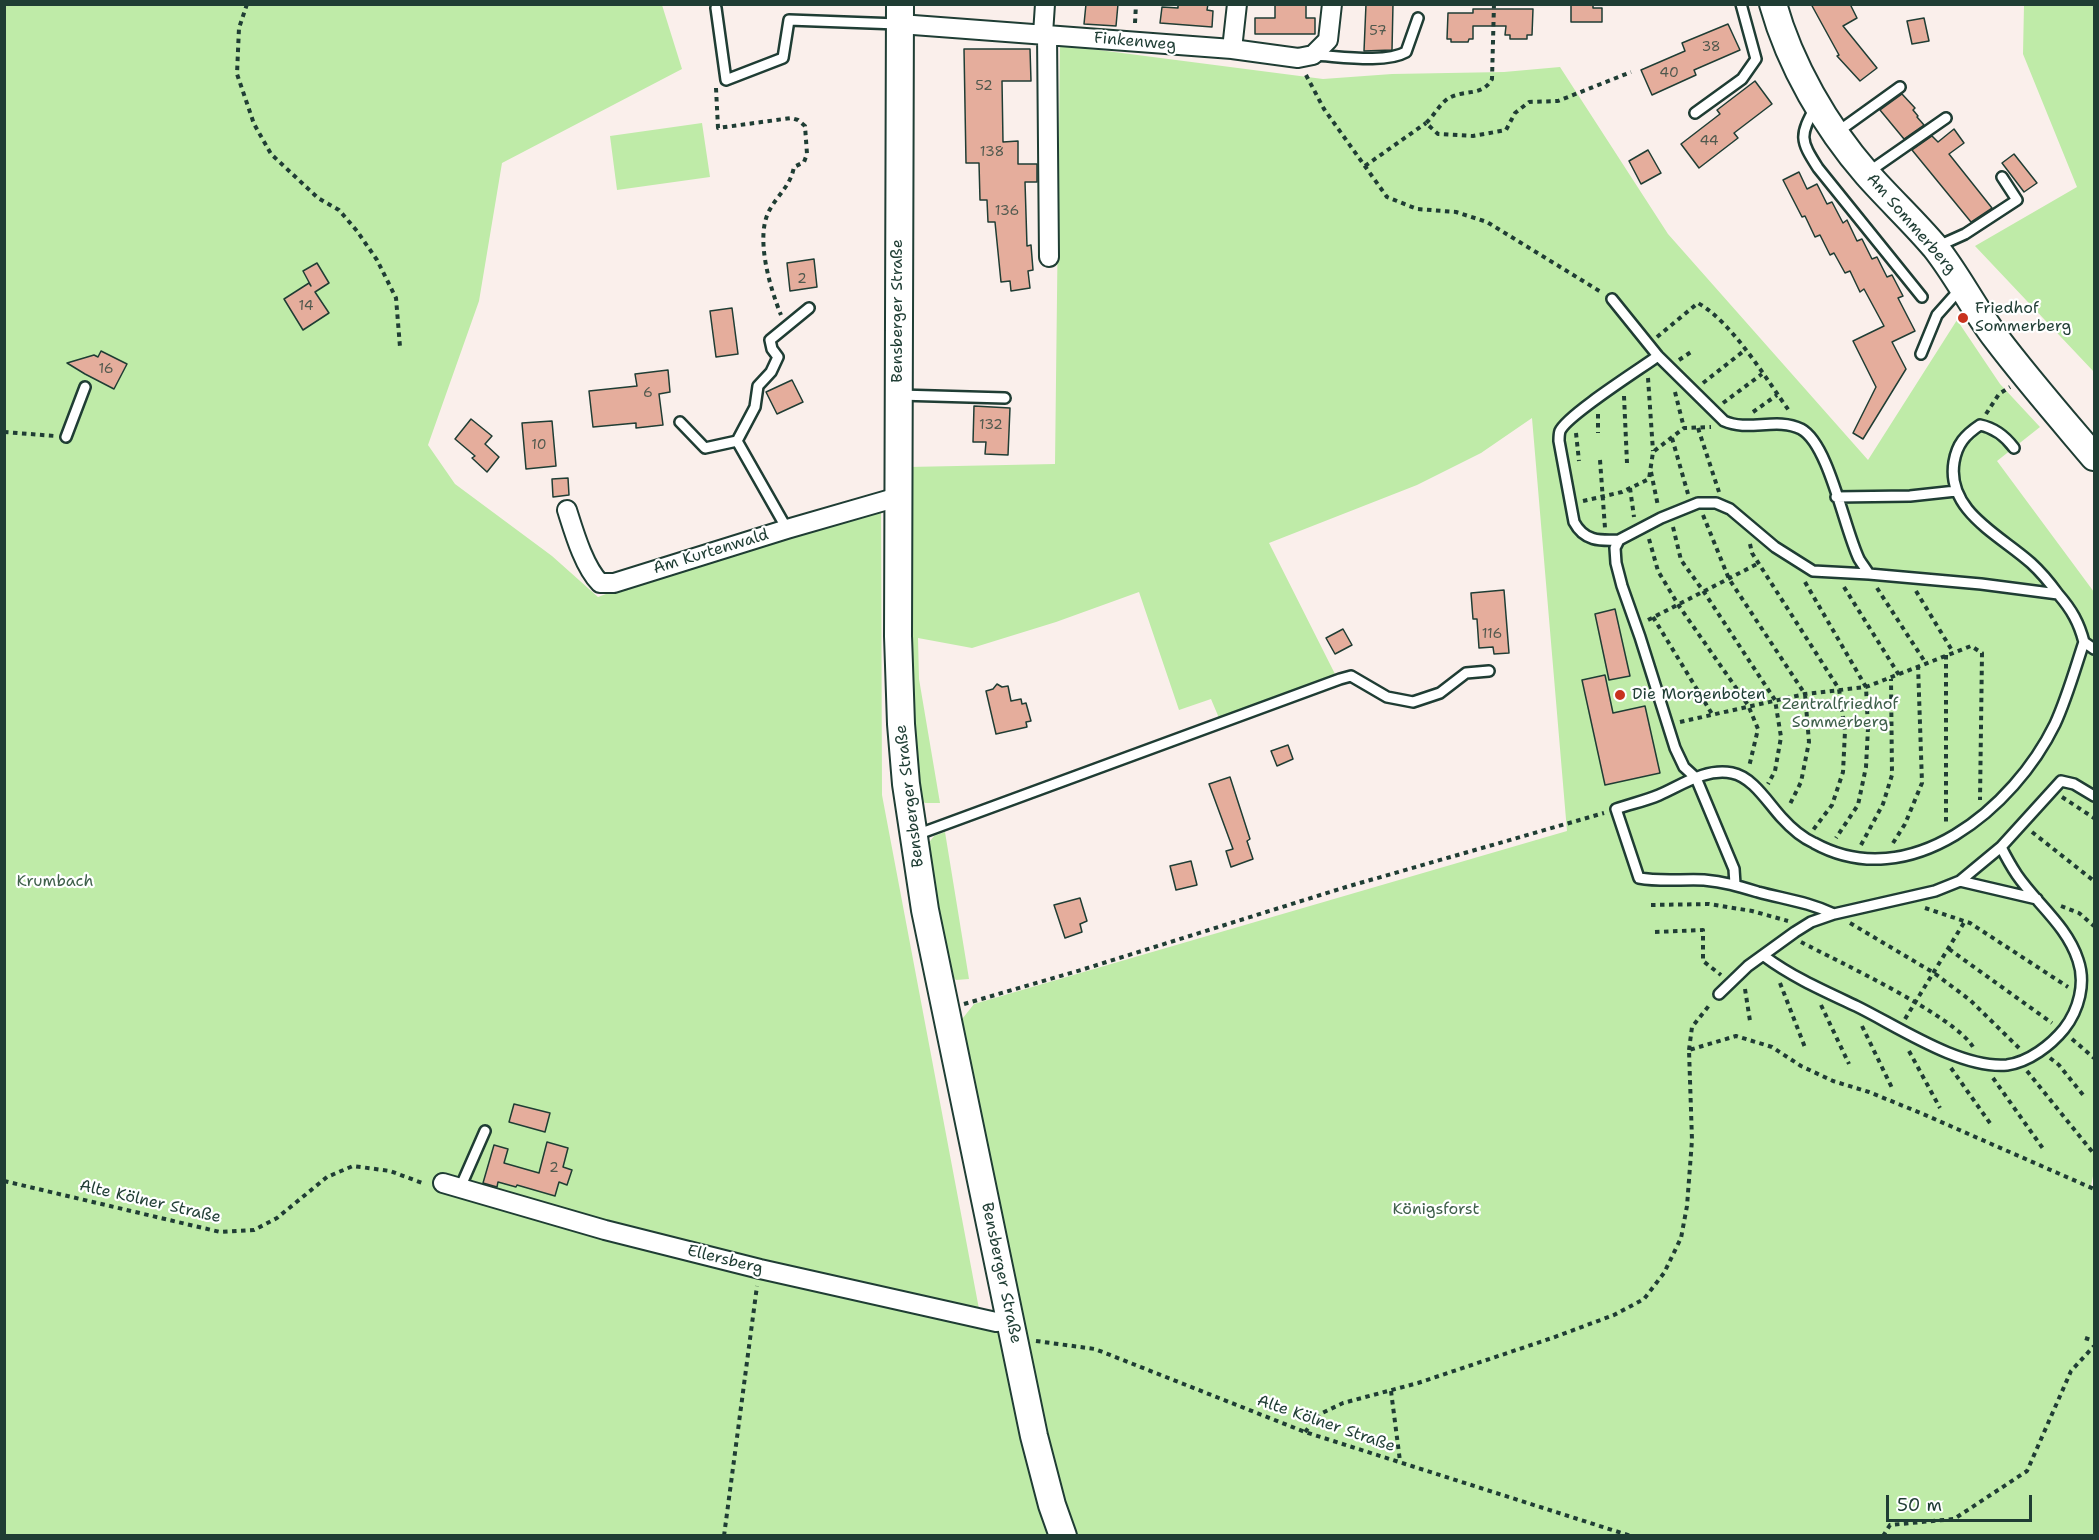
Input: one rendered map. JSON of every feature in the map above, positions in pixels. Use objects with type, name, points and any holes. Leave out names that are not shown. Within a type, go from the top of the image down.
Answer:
[{"type":"main road","name":"Am Sommerberg","points":[[1776,6],[1799,69],[1817,104],[1836,133],[1866,173],[1935,247],[1963,285],[1994,335],[2094,457]]},
{"type":"main road","name":"Bensberger Straße","points":[[900,14],[898,636],[906,784],[925,910],[1034,1436],[1063,1536]]},
{"type":"street","points":[[1045,4],[1050,257]]},
{"type":"street","points":[[1232,50],[1237,4]]},
{"type":"street","points":[[1305,57],[1328,40],[1332,4]]},
{"type":"street","name":"Finkenweg","points":[[900,14],[1045,34],[1305,57]]},
{"type":"street","name":"Am Kurtenwald","points":[[567,510],[592,575],[600,583],[614,583],[898,497]]},
{"type":"street","name":"Ellersberg","points":[[451,1185],[605,1230],[760,1269],[996,1322],[1012,1330]]},
{"type":"lane","points":[[1695,113],[1742,78],[1756,60],[1742,4]]},
{"type":"lane","points":[[716,8],[726,80],[783,58],[789,20],[900,14]]},
{"type":"lane","points":[[1305,57],[1388,59],[1401,56],[1406,52],[1418,18]]},
{"type":"lane","points":[[1836,133],[1900,87]]},
{"type":"lane","points":[[1817,104],[1803,131],[1804,141],[1810,155],[1922,297]]},
{"type":"lane","points":[[1866,173],[1946,118]]},
{"type":"lane","points":[[1935,247],[1965,234],[2017,200],[2002,177]]},
{"type":"lane","points":[[1921,354],[1937,315],[1963,285]]},
{"type":"lane","points":[[1612,299],[1658,356],[1724,421],[1734,425],[1788,424],[1803,430],[1814,440],[1824,460],[1859,558],[1869,574]]},
{"type":"lane","points":[[680,422],[705,448],[737,441],[755,407],[758,386],[771,372],[778,357],[772,349],[770,340],[809,308]]},
{"type":"lane","points":[[1658,356],[1574,417],[1560,432],[1559,441],[1569,503],[1574,522],[1580,533],[1606,541],[1619,540],[1695,505],[1716,503],[1741,518],[1791,558],[1813,571],[1981,584],[2058,594]]},
{"type":"lane","points":[[66,437],[85,387]]},
{"type":"lane","points":[[898,395],[1005,398]]},
{"type":"lane","points":[[1834,914],[1814,904],[1758,892],[1735,884],[1639,878],[1616,809],[1659,795],[1696,778],[1718,772],[1734,773],[1745,779],[1782,819],[1807,839],[1828,850],[1854,857],[1883,859],[1910,855],[1969,827],[1980,818],[2015,785],[2031,764],[2054,725],[2084,642],[2079,623],[2072,610],[2047,578],[1969,511],[1956,490],[1953,473],[1955,458],[1966,434],[1980,425],[1988,427],[2005,437],[2014,448]]},
{"type":"lane","points":[[737,441],[787,529]]},
{"type":"lane","points":[[1836,497],[1910,496],[1956,490]]},
{"type":"lane","points":[[1619,540],[1615,548],[1616,563],[1667,725],[1684,767],[1696,778],[1734,869],[1735,884]]},
{"type":"lane","points":[[2084,642],[2094,649]]},
{"type":"lane","points":[[914,836],[1340,678],[1351,676],[1387,697],[1413,702],[1440,693],[1466,673],[1489,671]]},
{"type":"lane","points":[[1719,994],[1742,973],[1806,926],[1834,914],[1935,891],[1960,881],[2001,848],[2061,781],[2074,784],[2094,796]]},
{"type":"lane","points":[[1764,956],[1897,1030],[1936,1047],[1982,1063],[2006,1065],[2019,1062],[2040,1051],[2069,1022],[2079,1004],[2079,962],[2069,941],[2017,875],[2001,848]]},
{"type":"lane","points":[[1960,881],[2040,902]]},
{"type":"lane","points":[[451,1185],[485,1131]]},
{"type":"path","points":[[247,4],[239,28],[237,74],[254,124],[271,154],[318,198],[339,210],[377,260],[396,298],[400,347]]},
{"type":"path","points":[[1365,166],[1426,123],[1448,98],[1485,89],[1492,80],[1494,4]]},
{"type":"path","points":[[1305,57],[1324,109],[1387,197],[1417,209],[1456,212],[1487,222],[1612,299]]},
{"type":"path","points":[[1426,123],[1438,134],[1473,136],[1506,130],[1515,113],[1529,102],[1558,101],[1631,72]]},
{"type":"path","points":[[726,80],[715,85],[718,129],[791,117],[805,126],[807,154],[804,162],[794,167],[792,178],[786,189],[773,203],[765,218],[766,262],[774,298],[785,327]]},
{"type":"path","points":[[1648,344],[1698,303],[1713,312],[1745,350],[1803,430]]},
{"type":"path","points":[[1693,391],[1745,350]]},
{"type":"path","points":[[1569,503],[1622,492],[1648,479],[1653,452],[1647,364]]},
{"type":"path","points":[[1670,368],[1684,428]]},
{"type":"path","points":[[1713,411],[1762,375]]},
{"type":"path","points":[[1623,381],[1627,463]]},
{"type":"path","points":[[1991,405],[1998,394]]},
{"type":"path","points":[[1574,417],[1579,462]]},
{"type":"path","points":[[1653,452],[1684,428],[1734,425]]},
{"type":"path","points":[[1698,427],[1724,507]]},
{"type":"path","points":[[4,432],[35,434]]},
{"type":"path","points":[[1672,437],[1695,505],[1729,579],[1805,694],[1809,742],[1801,782],[1782,819]]},
{"type":"path","points":[[1600,460],[1606,541]]},
{"type":"path","points":[[1650,468],[1681,560],[1774,700],[1781,736],[1775,771],[1763,796]]},
{"type":"path","points":[[1630,488],[1635,533]]},
{"type":"path","points":[[1741,518],[1752,553],[1839,688],[1845,731],[1843,772],[1832,805],[1807,839]]},
{"type":"path","points":[[1646,527],[1658,571],[1678,606],[1748,705],[1758,729],[1753,756],[1745,779]]},
{"type":"path","points":[[1791,558],[1866,687],[1869,728],[1866,768],[1858,805],[1828,850]]},
{"type":"path","points":[[1636,626],[1759,563]]},
{"type":"path","points":[[1835,572],[1899,675]]},
{"type":"path","points":[[1869,574],[1925,662]]},
{"type":"path","points":[[1908,578],[1953,652]]},
{"type":"path","points":[[1653,617],[1712,714]]},
{"type":"path","points":[[1667,725],[1805,694],[1839,688],[1866,687],[1899,675],[1925,662],[1971,646],[1982,653],[1980,818]]},
{"type":"path","points":[[1946,655],[1946,839]]},
{"type":"path","points":[[1883,859],[1905,824],[1923,783],[1918,665]]},
{"type":"path","points":[[1854,857],[1883,804],[1892,775],[1891,678]]},
{"type":"path","points":[[2051,790],[2094,818]]},
{"type":"path","points":[[946,1011],[975,1000],[1081,970],[1346,887],[1616,809]]},
{"type":"path","points":[[2022,824],[2094,881]]},
{"type":"path","points":[[1896,900],[1965,921],[2003,943],[2079,995]]},
{"type":"path","points":[[2040,902],[2058,905],[2079,913],[2094,926]]},
{"type":"path","points":[[1651,905],[1709,904],[1752,911],[1806,926]]},
{"type":"path","points":[[1834,914],[1934,973],[1970,1000],[2028,1057]]},
{"type":"path","points":[[1915,1003],[1965,921]]},
{"type":"path","points":[[1655,932],[1703,930],[1703,961],[1731,984]]},
{"type":"path","points":[[1790,936],[1915,1003],[1950,1025],[1971,1043],[1982,1063],[2044,1150]]},
{"type":"path","points":[[1948,949],[2062,1031],[2094,1058]]},
{"type":"path","points":[[1772,962],[1806,1050]]},
{"type":"path","points":[[1742,973],[1750,1021]]},
{"type":"path","points":[[1811,984],[1848,1064]]},
{"type":"path","points":[[1305,1432],[1320,1414],[1343,1403],[1391,1391],[1552,1338],[1614,1315],[1644,1299],[1664,1273],[1681,1238],[1687,1206],[1692,1140],[1689,1050],[1692,1027],[1719,994]]},
{"type":"path","points":[[1852,1004],[1893,1090]]},
{"type":"path","points":[[1897,1030],[1940,1108]]},
{"type":"path","points":[[1689,1050],[1736,1036],[1772,1047],[1801,1066],[1833,1081],[1869,1092],[1923,1114],[2094,1190]]},
{"type":"path","points":[[1936,1047],[1992,1126]]},
{"type":"path","points":[[2040,1051],[2059,1065],[2084,1096]]},
{"type":"path","points":[[2019,1062],[2094,1155]]},
{"type":"path","name":"Alte Kölner Straße","points":[[4,1181],[220,1232],[254,1230],[277,1218],[327,1177],[353,1166],[390,1170],[441,1191],[451,1185]]},
{"type":"path","points":[[724,1536],[760,1269]]},
{"type":"path","name":"Alte Kölner Straße","points":[[1012,1330],[1054,1342],[1095,1349],[1305,1432],[1631,1536]]},
{"type":"path","points":[[1883,1536],[1890,1526],[1954,1519],[2027,1471],[2071,1371],[2094,1344],[2085,1338]]},
{"type":"path","points":[[1391,1391],[1400,1462]]},
{"type":"green space","points":[[5,5],[662,5],[682,69],[502,163],[479,301],[428,445],[455,484],[552,556],[598,597],[808,518],[881,501],[882,795],[979,1309],[1020,1320],[959,1023],[974,1004],[1567,831],[1532,418],[1481,453],[1417,485],[1269,543],[1335,674],[1219,718],[1211,699],[1179,710],[1139,592],[1056,622],[972,648],[918,638],[919,679],[940,803],[925,803],[919,799],[911,714],[908,467],[1055,464],[1060,45],[1323,79],[1392,74],[1504,72],[1560,67],[1668,234],[1868,460],[1957,320],[2000,384],[2040,427],[1997,461],[2094,592],[2094,1171],[2091,1186],[2094,1186],[2094,1535],[5,1536]]},
{"type":"green space","points":[[2024,5],[2094,5],[2094,372],[1975,246],[2077,187],[2023,54]]},
{"type":"green space","points":[[702,123],[710,177],[617,190],[610,136]]},
{"type":"green space","points":[[945,832],[969,979],[956,980],[950,974],[924,849],[934,836]]},
{"type":"building","points":[[1086,4],[1118,4],[1116,26],[1084,24]]},
{"type":"building","points":[[1178,4],[1208,4],[1207,10],[1213,11],[1212,27],[1160,23],[1162,7],[1178,8]]},
{"type":"building","points":[[1275,4],[1306,4],[1306,18],[1315,18],[1315,34],[1255,34],[1255,18],[1275,18]]},
{"type":"building","points":[[1366,4],[1393,4],[1392,50],[1364,51]]},
{"type":"building","points":[[1571,4],[1593,4],[1593,8],[1602,8],[1602,22],[1571,22]]},
{"type":"building","points":[[1811,4],[1850,4],[1857,18],[1843,26],[1877,68],[1860,81],[1837,56],[1839,55]]},
{"type":"building","points":[[1473,9],[1533,9],[1532,35],[1527,35],[1527,39],[1510,39],[1510,35],[1505,35],[1506,26],[1473,26],[1473,39],[1469,39],[1468,42],[1451,42],[1451,39],[1447,39],[1448,13],[1473,13]]},
{"type":"building","points":[[1924,18],[1929,41],[1912,44],[1907,21]]},
{"type":"building","points":[[1728,24],[1740,50],[1694,70],[1696,75],[1652,95],[1641,70],[1685,51],[1682,43]]},
{"type":"building","points":[[964,49],[1030,49],[1031,81],[1002,81],[1003,142],[1018,141],[1018,164],[1037,164],[1037,182],[1025,182],[1027,246],[1031,245],[1033,270],[1028,271],[1030,288],[1011,291],[1010,281],[1001,282],[995,222],[988,222],[987,200],[980,200],[979,163],[966,163]]},
{"type":"building","points":[[1755,81],[1772,104],[1734,133],[1738,138],[1699,168],[1681,144],[1720,114],[1717,110]]},
{"type":"building","points":[[1902,94],[1915,108],[1913,110],[1924,125],[1904,139],[1880,110]]},
{"type":"building","points":[[1954,129],[1964,143],[1949,154],[1992,208],[1971,222],[1912,150],[1932,136],[1938,142]]},
{"type":"building","points":[[1648,150],[1661,173],[1641,184],[1629,161]]},
{"type":"building","points":[[2014,154],[2037,183],[2024,192],[2002,163]]},
{"type":"building","points":[[1799,172],[1807,189],[1817,184],[1827,204],[1832,202],[1843,223],[1847,220],[1857,241],[1862,239],[1872,259],[1877,257],[1887,277],[1892,275],[1903,296],[1898,298],[1915,331],[1892,342],[1906,369],[1863,439],[1853,433],[1876,387],[1853,341],[1884,326],[1864,289],[1860,292],[1850,271],[1845,273],[1834,253],[1830,255],[1820,235],[1815,237],[1805,216],[1802,217],[1783,180]]},
{"type":"building","points":[[814,259],[817,287],[790,291],[787,263]]},
{"type":"building","points":[[317,263],[329,283],[315,292],[329,313],[303,330],[284,299],[309,283],[311,286],[303,271]]},
{"type":"building","points":[[732,308],[738,354],[716,357],[710,311]]},
{"type":"building","points":[[101,351],[127,364],[114,389],[67,363],[94,355],[98,357]]},
{"type":"building","points":[[668,370],[670,392],[659,394],[663,425],[636,428],[636,423],[593,427],[589,391],[637,386],[635,374]]},
{"type":"building","points":[[792,380],[803,402],[777,414],[766,392]]},
{"type":"building","points":[[974,406],[1010,408],[1008,455],[985,454],[986,442],[973,442]]},
{"type":"building","points":[[471,419],[492,436],[485,444],[499,457],[487,472],[472,458],[475,456],[455,439]]},
{"type":"building","points":[[552,421],[556,466],[526,469],[522,423]]},
{"type":"building","points":[[568,478],[569,495],[553,497],[552,479]]},
{"type":"building","points":[[1504,590],[1509,653],[1494,654],[1493,647],[1479,648],[1477,619],[1473,619],[1471,593]]},
{"type":"building","points":[[1615,609],[1630,676],[1609,680],[1595,614]]},
{"type":"building","points":[[1343,629],[1352,645],[1335,654],[1326,638]]},
{"type":"building","points":[[1605,675],[1613,713],[1645,706],[1660,773],[1605,785],[1582,680]]},
{"type":"building","points":[[997,684],[1002,687],[1008,686],[1011,701],[1021,699],[1022,704],[1026,703],[1031,721],[1026,722],[1027,727],[996,734],[986,691],[993,689]]},
{"type":"building","points":[[1288,745],[1293,759],[1277,766],[1271,751]]},
{"type":"building","points":[[1230,777],[1250,839],[1247,841],[1253,859],[1231,867],[1226,851],[1233,849],[1209,784]]},
{"type":"building","points":[[1191,861],[1197,885],[1176,890],[1170,866]]},
{"type":"building","points":[[1080,898],[1087,921],[1080,924],[1082,932],[1065,938],[1054,905]]},
{"type":"building","points":[[514,1104],[550,1113],[545,1132],[509,1122]]},
{"type":"building","points":[[547,1142],[568,1148],[563,1167],[572,1170],[567,1185],[559,1182],[555,1196],[517,1185],[516,1187],[498,1182],[497,1187],[483,1183],[494,1145],[508,1149],[504,1163],[539,1173]]},
{"type":"place","name":"Friedhof Sommerberg","points":[[1963,318]]},
{"type":"place","name":"Die Morgenboten","points":[[1620,695]]},
{"type":"park label","name":"Zentralfriedhof Sommerberg","points":[[1840,714]]},
{"type":"park label","name":"Krumbach","points":[[55,882]]},
{"type":"park label","name":"Königsforst","points":[[1436,1210]]}]
